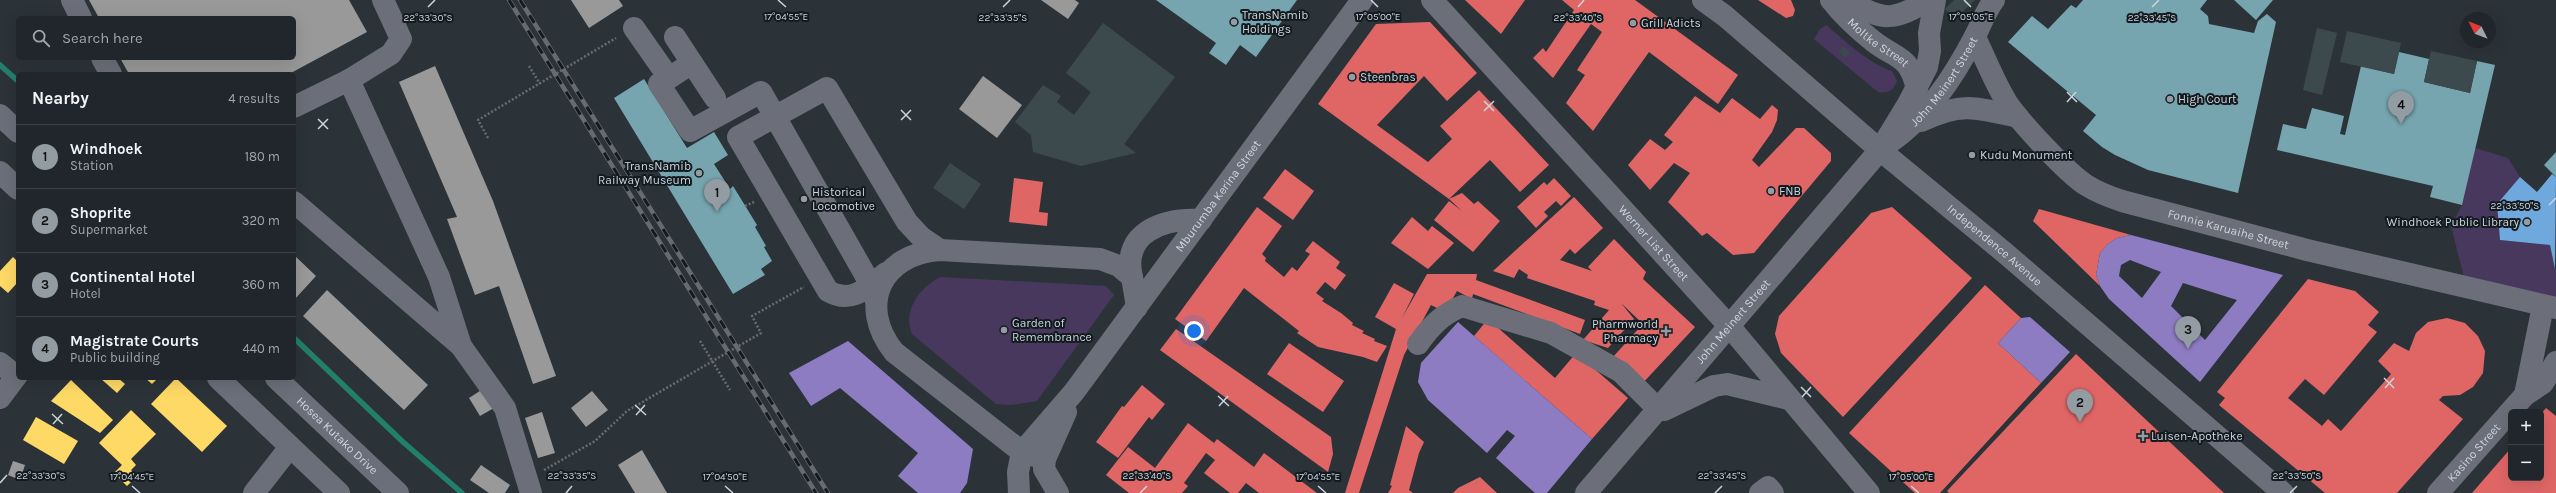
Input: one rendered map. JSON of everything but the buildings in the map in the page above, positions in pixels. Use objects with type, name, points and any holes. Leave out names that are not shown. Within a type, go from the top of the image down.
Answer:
[{"type":"main road","name":"Mburumba Kerina Street","points":[[1074,392],[1362,0]]},
{"type":"main road","name":"Independence Avenue","points":[[1703,0],[1725,16],[1880,150],[2005,253],[2283,493]]},
{"type":"main road","points":[[0,115],[16,130]]},
{"type":"main road","points":[[0,172],[16,187]]},
{"type":"main road","points":[[220,380],[339,493]]},
{"type":"main road","name":"Hosea Kutako Drive","points":[[278,380],[398,493]]},
{"type":"main road","points":[[1016,492],[1022,452],[1074,392]]},
{"type":"main road","points":[[1058,493],[1044,470],[1045,459],[1074,392]]},
{"type":"street","points":[[72,0],[80,16]]},
{"type":"street","points":[[296,106],[349,80],[391,54],[401,39],[383,0]]},
{"type":"street","name":"Werner List Street","points":[[1432,0],[1730,327],[1869,493]]},
{"type":"street","name":"Moltke Street","points":[[1831,0],[1874,42],[1906,63],[1913,72],[1917,89]]},
{"type":"street","name":"Moltke Street","points":[[1850,0],[1880,17],[1893,17],[1928,0]]},
{"type":"street","name":"John Meinert Street","points":[[1586,493],[1730,327],[1880,150],[1917,89],[1927,67],[1930,51],[1929,33],[1935,0]]},
{"type":"street","name":"John Meinert Street","points":[[1880,150],[1916,123],[1938,97],[1975,38],[1994,0]]},
{"type":"street","points":[[634,28],[669,78]]},
{"type":"street","points":[[675,37],[715,98]]},
{"type":"street","name":"Fonnie Karuaihe Street","points":[[1975,38],[1996,84],[2018,117],[2085,185],[2110,197],[2307,250],[2550,307]]},
{"type":"street","points":[[103,60],[110,72]]},
{"type":"street","points":[[692,63],[660,84],[690,131],[761,92],[873,294],[876,321],[883,338],[894,352],[1022,452],[1045,459]]},
{"type":"street","points":[[349,80],[439,277],[461,346]]},
{"type":"street","points":[[940,250],[921,237],[907,222],[827,88],[738,137],[819,278],[828,291],[843,297],[859,294],[873,294],[890,270],[905,258],[922,252],[940,250],[1100,259],[1119,266],[1132,277]]},
{"type":"street","points":[[1916,123],[1955,108],[1971,107],[2018,117]]},
{"type":"street","points":[[296,204],[461,346],[505,408],[529,487]]},
{"type":"street","points":[[1137,307],[1129,264],[1130,252],[1144,236],[1159,224],[1170,221],[1201,220]]},
{"type":"street","points":[[1418,344],[1432,324],[1444,314],[1462,306],[1551,333],[1621,372],[1657,412],[1714,386],[1727,384],[1789,398]]},
{"type":"street","points":[[2525,395],[2550,307]]},
{"type":"street","name":"Kasino Street","points":[[2438,493],[2525,395],[2543,383],[2556,362]]},
{"type":"street","points":[[254,493],[290,447]]},
{"type":"street","points":[[1760,493],[1768,487],[1773,493]]},
{"type":"path","points":[[488,138],[478,120],[613,40]]},
{"type":"path","points":[[529,66],[540,84]]},
{"type":"path","points":[[529,487],[595,441],[627,411],[761,333],[752,316],[819,278]]},
{"type":"path","points":[[700,341],[730,390]]},
{"type":"shaded area","points":[[1826,25],[1865,57],[1892,71],[1897,81],[1892,90],[1887,92],[1878,92],[1814,39],[1820,29]]},
{"type":"shaded area","points":[[2475,148],[2508,158],[2520,177],[2497,204],[2500,240],[2550,245],[2556,271],[2556,308],[2467,289],[2451,226],[2462,205]]},
{"type":"shaded area","points":[[940,277],[1106,286],[1114,295],[1037,401],[1011,405],[996,404],[912,334],[909,317],[911,308],[926,287]]},
{"type":"waterway","points":[[0,65],[16,79]]},
{"type":"waterway","points":[[296,340],[403,442],[462,493]]},
{"type":"railway","points":[[509,0],[816,493]]},
{"type":"railway","points":[[520,0],[828,493]]},
{"type":"place","name":"TransNamib Holdings","points":[[1234,22]]},
{"type":"place","name":"Grill Adicts","points":[[1633,23]]},
{"type":"place","name":"Steenbras","points":[[1352,77]]},
{"type":"place","name":"High Court","points":[[2170,99]]},
{"type":"place","name":"Magistrate Courts","points":[[2401,124]]},
{"type":"place","name":"Kudu Monument","points":[[1972,155]]},
{"type":"place","name":"TransNamib Railway Museum","points":[[699,173]]},
{"type":"place","name":"FNB","points":[[1771,191]]},
{"type":"place","name":"Historical Locomotive","points":[[804,199]]},
{"type":"place","name":"Windhoek","points":[[717,212]]},
{"type":"place","name":"Windhoek Public Library","points":[[2527,222]]},
{"type":"place","name":"Garden of Remembrance","points":[[1004,330]]},
{"type":"place","name":"Pharmworld Pharmacy","points":[[1666,331]]},
{"type":"place","name":"Continental Hotel","points":[[2188,349]]},
{"type":"place","name":"Shoprite","points":[[2080,422]]},
{"type":"place","name":"Luisen-Apotheke","points":[[2143,436]]}]
